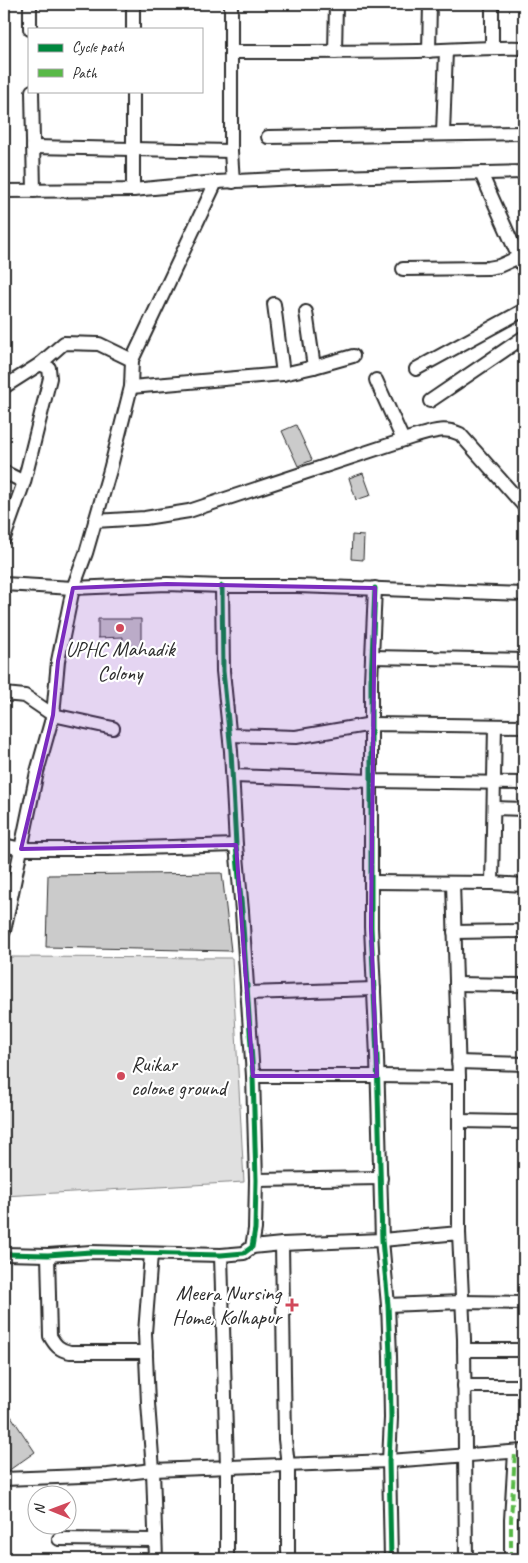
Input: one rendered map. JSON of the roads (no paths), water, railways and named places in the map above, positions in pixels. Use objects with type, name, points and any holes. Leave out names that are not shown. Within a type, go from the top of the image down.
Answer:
[{"type":"street","points":[[30,4],[30,28]]},
{"type":"street","points":[[133,4],[133,28]]},
{"type":"street","points":[[231,4],[231,151],[233,182]]},
{"type":"street","points":[[336,4],[336,52]]},
{"type":"street","points":[[430,4],[430,51]]},
{"type":"street","points":[[492,4],[492,48]]},
{"type":"street","points":[[231,52],[430,51],[524,48]]},
{"type":"street","points":[[443,134],[446,50]]},
{"type":"street","points":[[32,92],[34,190]]},
{"type":"street","points":[[132,92],[133,190]]},
{"type":"street","points":[[268,137],[524,133]]},
{"type":"street","points":[[33,147],[231,151]]},
{"type":"street","points":[[4,191],[133,190],[216,182],[296,178],[524,172]]},
{"type":"street","points":[[403,268],[488,268],[522,263],[481,173]]},
{"type":"street","points":[[4,931],[37,772],[53,716],[58,661],[73,588],[86,553],[130,387],[132,360],[216,182]]},
{"type":"street","points":[[274,304],[283,374]]},
{"type":"street","points":[[416,369],[524,310]]},
{"type":"street","points":[[306,312],[314,368]]},
{"type":"street","points":[[430,402],[524,337]]},
{"type":"street","points":[[4,387],[40,364],[64,343],[99,344],[132,360]]},
{"type":"street","points":[[130,387],[283,374],[314,368],[354,356]]},
{"type":"street","points":[[4,538],[24,482],[50,378],[49,368],[40,364]]},
{"type":"street","points":[[376,380],[403,440]]},
{"type":"street","points":[[95,521],[145,518],[189,511],[403,440],[441,430],[452,430],[460,434],[524,506]]},
{"type":"street","points":[[4,472],[24,482]]},
{"type":"street","points":[[4,584],[73,588],[167,584],[296,586],[524,594]]},
{"type":"street","points":[[222,586],[223,671],[230,735],[253,1076],[256,1229],[252,1247]]},
{"type":"street","points":[[375,588],[372,657],[371,927],[382,1240],[388,1305],[391,1418],[389,1461],[391,1559]]},
{"type":"street","points":[[372,657],[524,660]]},
{"type":"street","points":[[4,694],[25,696],[53,716],[113,728]]},
{"type":"street","points":[[230,735],[296,737],[372,724],[524,726]]},
{"type":"street","points":[[492,883],[494,726]]},
{"type":"street","points":[[232,776],[524,784]]},
{"type":"street","points":[[494,808],[524,809]]},
{"type":"street","points":[[4,845],[21,849],[108,849],[236,845]]},
{"type":"street","points":[[371,882],[492,883],[524,886]]},
{"type":"street","points":[[453,884],[459,1077],[459,1232],[464,1350],[466,1559]]},
{"type":"street","points":[[454,932],[524,930]]},
{"type":"street","points":[[456,984],[524,985]]},
{"type":"street","points":[[247,993],[374,989]]},
{"type":"street","points":[[458,1062],[524,1064]]},
{"type":"street","points":[[253,1076],[459,1077]]},
{"type":"street","points":[[459,1121],[524,1122]]},
{"type":"street","points":[[256,1180],[381,1178]]},
{"type":"street","points":[[4,1254],[48,1255],[91,1252],[221,1255],[244,1253],[252,1247],[282,1244],[382,1240],[459,1232]]},
{"type":"street","points":[[282,1244],[285,1439],[288,1465],[288,1559]]},
{"type":"street","points":[[151,1254],[145,1333],[156,1559]]},
{"type":"street","points":[[48,1255],[50,1336],[56,1345],[63,1351],[70,1352],[146,1352]]},
{"type":"street","points":[[221,1255],[227,1467],[227,1559]]},
{"type":"street","points":[[388,1305],[461,1302],[524,1303]]},
{"type":"street","points":[[464,1350],[524,1350]]},
{"type":"street","points":[[464,1386],[524,1386]]},
{"type":"street","points":[[4,1479],[108,1475],[153,1470],[389,1461],[520,1451],[511,1520],[511,1559]]},
{"type":"street","points":[[59,1539],[154,1540]]},
{"type":"place","name":"UPHC Mahadik Colony","points":[[120,628]]},
{"type":"place","name":"Ruikar colone ground","points":[[121,1076]]},
{"type":"place","name":"Meera Nursing Home, Kolhapur","points":[[292,1305]]}]
